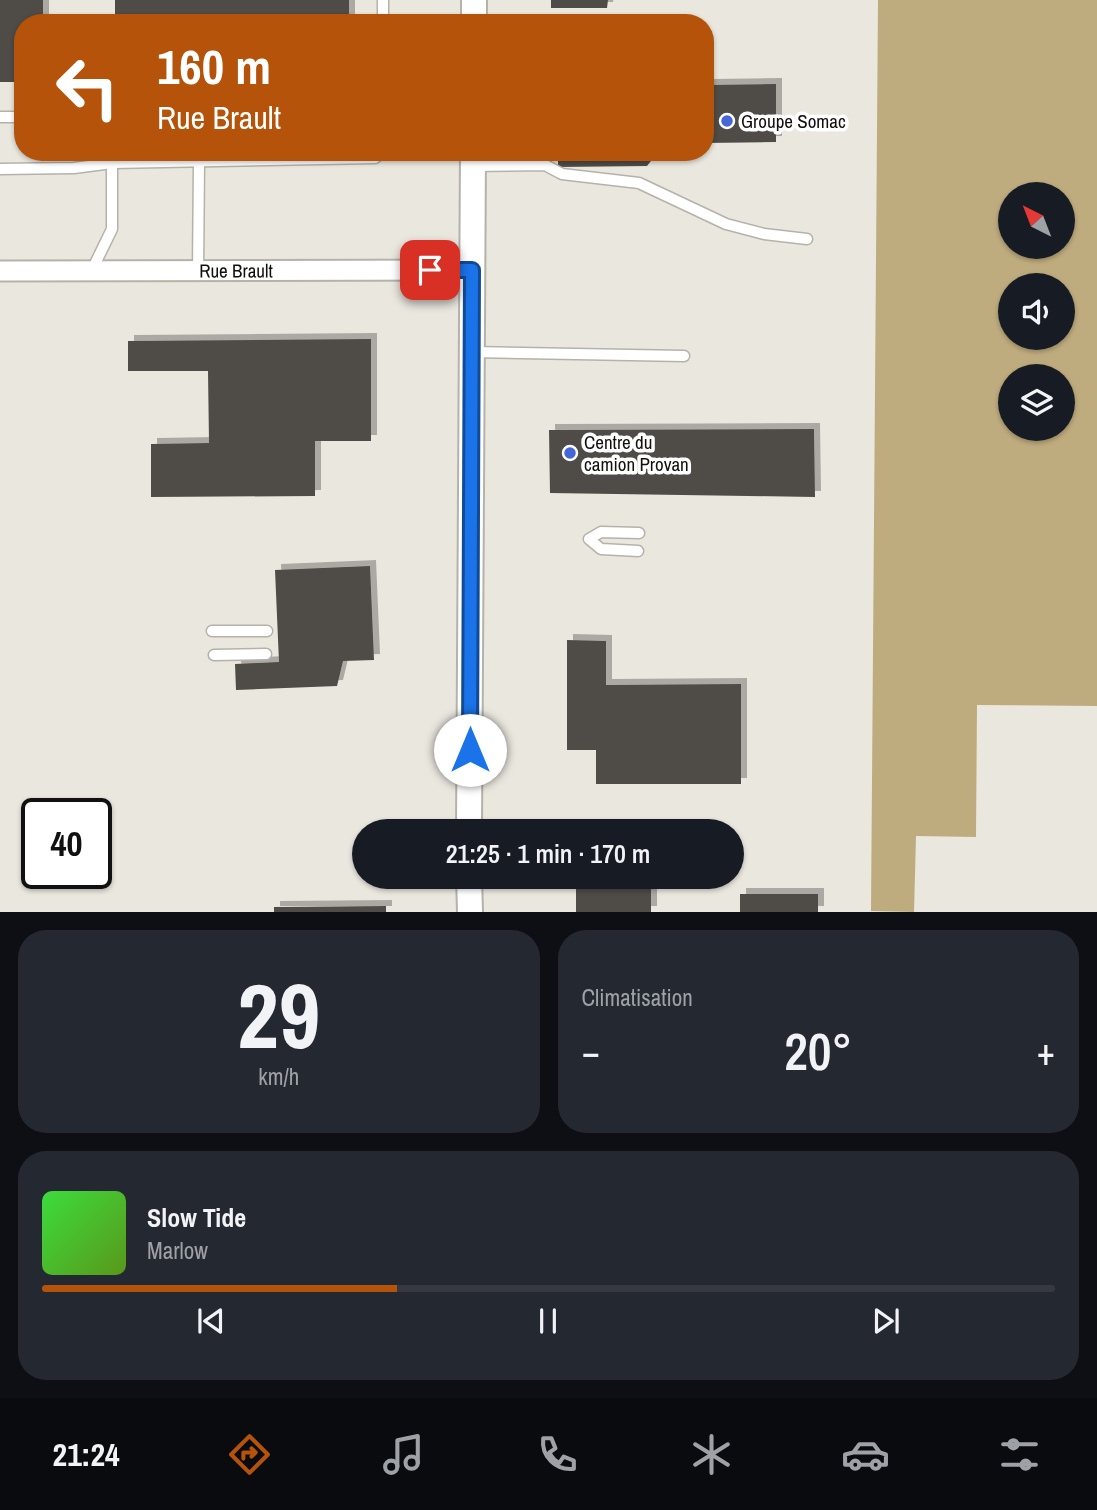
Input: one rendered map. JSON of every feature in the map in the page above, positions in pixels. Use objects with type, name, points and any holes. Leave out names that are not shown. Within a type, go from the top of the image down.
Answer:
[{"type":"street","points":[[469,819],[473,161]]},
{"type":"street","name":"Rue Brault","points":[[0,271],[472,270]]},
{"type":"lane","points":[[0,169],[74,168],[112,163],[243,161]]},
{"type":"lane","points":[[497,161],[545,165],[562,174],[639,183],[726,224],[764,234],[807,239]]},
{"type":"lane","points":[[198,271],[199,162]]},
{"type":"lane","points":[[92,271],[112,229],[112,163]]},
{"type":"lane","points":[[471,352],[684,356]]},
{"type":"lane","points":[[638,551],[601,549],[589,539],[601,532],[639,533]]},
{"type":"lane","points":[[212,631],[267,631]]},
{"type":"lane","points":[[214,655],[266,654]]},
{"type":"shaded area","points":[[878,0],[1097,0],[1097,706],[977,705],[976,837],[916,836],[914,912],[871,911]]},
{"type":"building","points":[[0,0],[43,0],[43,14],[14,14],[14,82],[0,82]]},
{"type":"building","points":[[115,0],[349,0],[349,14],[115,14]]},
{"type":"building","points":[[551,0],[608,0],[607,8],[551,8]]},
{"type":"building","points":[[776,84],[776,142],[714,143],[714,85]]},
{"type":"building","points":[[558,161],[651,161],[647,166],[558,167]]},
{"type":"building","points":[[371,339],[371,441],[315,441],[315,496],[151,497],[151,444],[209,443],[208,371],[128,371],[128,341]]},
{"type":"building","points":[[814,429],[815,497],[550,493],[549,430]]},
{"type":"building","points":[[370,566],[374,660],[343,661],[337,686],[236,690],[235,664],[279,662],[275,570]]},
{"type":"building","points":[[567,640],[606,641],[606,685],[741,684],[741,784],[596,784],[596,750],[567,750]]},
{"type":"building","points":[[576,889],[651,889],[651,912],[576,912]]},
{"type":"building","points":[[740,894],[818,894],[818,912],[740,912]]},
{"type":"building","points":[[386,906],[386,912],[274,912],[274,907]]},
{"type":"place","name":"Groupe Somac","points":[[727,121]]},
{"type":"place","name":"Centre du camion Provan","points":[[570,453]]},
{"type":"route","points":[[430,270],[472,270],[470,750]]}]
